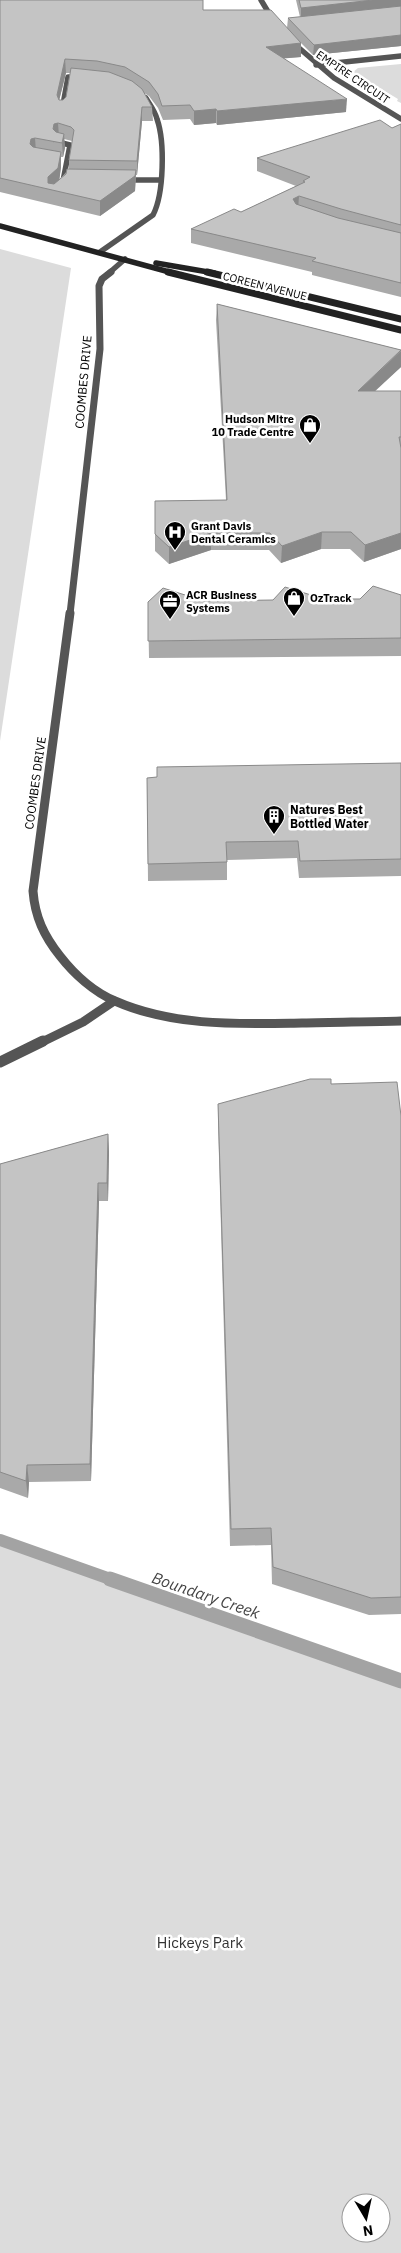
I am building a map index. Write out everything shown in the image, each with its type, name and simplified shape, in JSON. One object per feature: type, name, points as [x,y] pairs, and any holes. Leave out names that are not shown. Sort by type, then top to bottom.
[{"type":"street","points":[[261,0],[277,25]]},
{"type":"street","name":"EMPIRE CIRCUIT","points":[[285,35],[316,65],[360,95],[401,119]]},
{"type":"street","points":[[316,65],[401,56]]},
{"type":"street","points":[[62,110],[68,77],[88,77]]},
{"type":"street","points":[[100,252],[156,212],[160,180],[159,124],[156,114],[141,93]]},
{"type":"street","points":[[56,192],[63,185],[70,145],[58,142]]},
{"type":"street","points":[[59,162],[67,163]]},
{"type":"street","points":[[64,179],[74,179]]},
{"type":"street","points":[[112,180],[160,180]]},
{"type":"street","name":"COREEN AVENUE","points":[[0,226],[210,283],[401,330]]},
{"type":"street","name":"COREEN AVENUE","points":[[125,259],[195,268],[401,319]]},
{"type":"street","name":"COOMBES DRIVE","points":[[125,259],[102,279],[99,286],[99,358],[72,600],[33,891],[34,910],[40,929],[52,947],[81,977],[114,1000],[157,1014],[192,1021],[235,1024],[401,1021]]},
{"type":"street","points":[[0,1062],[83,1022],[114,1000]]},
{"type":"green space","points":[[401,64],[401,103],[397,101],[398,99],[353,72],[358,68]]},
{"type":"green space","points":[[0,249],[71,268],[0,741]]},
{"type":"green space","name":"Hickeys Park","points":[[0,1541],[401,1681],[401,2253],[0,2253]]},
{"type":"building","points":[[0,0],[203,0],[203,10],[271,10],[301,43],[266,47],[347,99],[217,111],[216,109],[194,111],[190,105],[162,106],[158,94],[149,82],[125,67],[97,61],[65,59],[57,95],[59,100],[63,100],[66,97],[71,68],[109,72],[132,81],[142,89],[152,107],[142,107],[137,161],[69,160],[74,130],[71,127],[58,123],[54,124],[53,129],[64,134],[62,143],[35,138],[31,139],[30,144],[33,147],[61,152],[58,168],[48,177],[48,183],[54,184],[66,174],[67,169],[136,170],[135,176],[100,201],[0,178]]},
{"type":"building","points":[[299,0],[373,0],[301,8]]},
{"type":"building","points":[[401,6],[401,35],[314,45],[288,18]]},
{"type":"building","points":[[380,120],[392,128],[401,124],[401,225],[299,196],[293,199],[296,204],[338,218],[401,233],[401,283],[312,261],[316,258],[191,229],[234,209],[241,212],[305,182],[303,181],[310,177],[257,158]]},
{"type":"building","points":[[217,304],[401,350],[358,391],[401,391],[401,437],[399,437],[401,448],[401,533],[365,545],[351,532],[322,532],[282,546],[270,533],[211,533],[169,547],[155,534],[155,501],[227,500]]},
{"type":"building","points":[[373,586],[401,595],[401,638],[148,641],[148,602],[163,588],[204,601],[273,600],[285,587],[324,599],[360,599]]},
{"type":"building","name":"Natures Best Bottled Water","points":[[401,763],[401,859],[300,861],[298,841],[226,842],[227,862],[148,864],[147,778],[157,777],[157,767]]},
{"type":"building","points":[[310,1079],[331,1079],[331,1084],[397,1082],[401,1116],[401,1597],[371,1598],[273,1567],[271,1528],[231,1529],[218,1104]]},
{"type":"building","points":[[108,1134],[107,1183],[98,1183],[90,1464],[27,1465],[26,1481],[0,1472],[0,1164]]},
{"type":"waterway","name":"Boundary Creek","points":[[0,1540],[113,1580]]},
{"type":"waterway","name":"Boundary Creek","points":[[110,1579],[401,1681]]},
{"type":"place","name":"Hudson Mitre 10 Trade Centre","points":[[310,444]]},
{"type":"place","name":"Grant Davis Dental Ceramics","points":[[175,551]]},
{"type":"place","name":"OzTrack","points":[[294,617]]},
{"type":"place","name":"ACR Business Systems","points":[[170,620]]},
{"type":"place","name":"Natures Best Bottled Water","points":[[274,835]]}]
